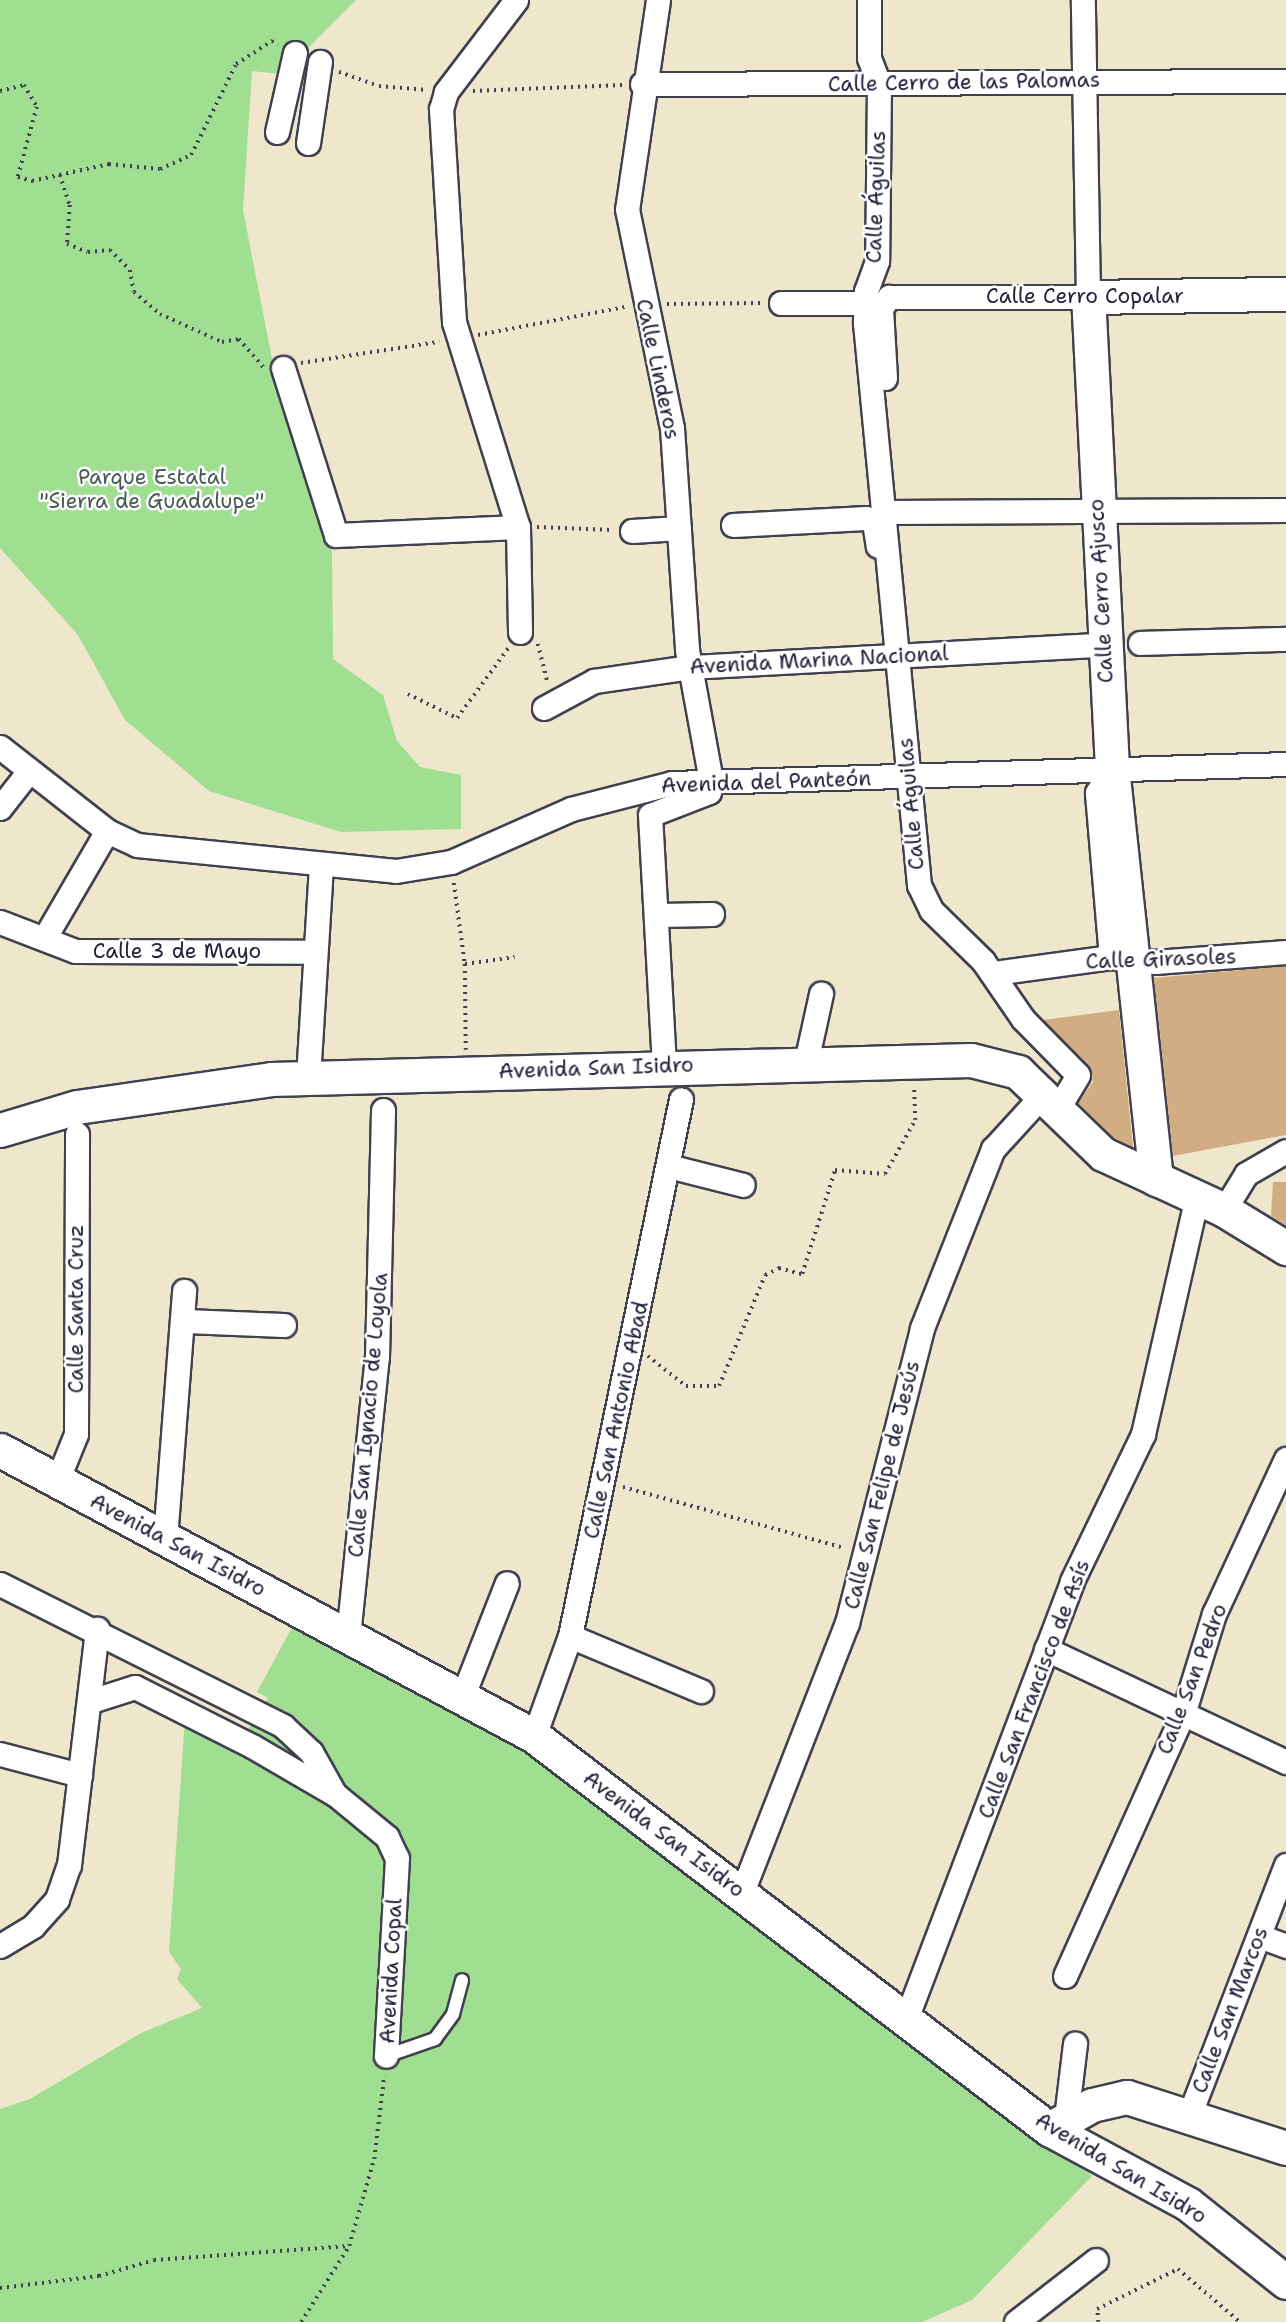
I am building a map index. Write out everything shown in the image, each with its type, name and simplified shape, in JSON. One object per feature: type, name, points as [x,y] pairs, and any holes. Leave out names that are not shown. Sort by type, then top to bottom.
[{"type":"street","points":[[516,0],[446,92],[441,109],[454,322],[518,527],[520,632]]},
{"type":"street","name":"Calle Linderos","points":[[658,0],[642,84],[627,209],[644,304],[673,428],[690,667],[711,781]]},
{"type":"street","name":"Calle Águilas","points":[[869,0],[869,58],[879,84],[874,301],[882,478],[908,777],[922,895],[994,973],[1023,1019],[1078,1075],[1052,1099]]},
{"type":"street","name":"Calle Cerro Ajusco","points":[[1083,0],[1088,297],[1102,645],[1112,768],[1122,959],[1156,1179]]},
{"type":"street","points":[[277,132],[295,53]]},
{"type":"street","points":[[307,143],[320,62]]},
{"type":"street","name":"Calle Cerro de las Palomas","points":[[642,84],[1286,80]]},
{"type":"street","name":"Calle Cerro Copalar","points":[[780,303],[1286,295]]},
{"type":"street","points":[[283,369],[336,535],[518,527]]},
{"type":"street","points":[[885,512],[1286,510]]},
{"type":"street","points":[[733,525],[869,519],[894,598]]},
{"type":"street","points":[[632,531],[679,528]]},
{"type":"street","points":[[1140,643],[1286,639]]},
{"type":"street","name":"Avenida Marina Nacional","points":[[544,708],[594,681],[690,667],[1102,645]]},
{"type":"street","name":"Avenida del Panteón","points":[[0,747],[107,831],[169,851],[396,871],[451,862],[613,795],[711,781],[1286,764]]},
{"type":"street","points":[[0,808],[29,771]]},
{"type":"street","points":[[664,1066],[658,915],[650,815],[709,792],[711,781]]},
{"type":"street","points":[[45,937],[107,831]]},
{"type":"street","points":[[308,1078],[312,952],[321,866]]},
{"type":"street","points":[[658,915],[712,914]]},
{"type":"street","name":"Calle 3 de Mayo","points":[[0,922],[45,937],[75,951],[312,952]]},
{"type":"street","name":"Calle Girasoles","points":[[994,973],[1122,959],[1286,952]]},
{"type":"street","points":[[806,1062],[821,994]]},
{"type":"street","name":"Avenida San Isidro","points":[[0,1130],[118,1099],[308,1078],[914,1058],[995,1063],[1052,1099],[1103,1154],[1210,1203],[1286,1248]]},
{"type":"street","name":"Calle San Antonio Abad","points":[[534,1736],[570,1636],[633,1343],[681,1099]]},
{"type":"street","name":"Calle San Felipe de Jesús","points":[[742,1892],[825,1689],[864,1554],[922,1328],[993,1149],[1020,1118],[1052,1099]]},
{"type":"street","name":"Calle San Ignacio de Loyola","points":[[348,1636],[377,1357],[383,1110]]},
{"type":"street","name":"Calle Santa Cruz","points":[[57,1481],[76,1434],[77,1134]]},
{"type":"street","name":"Calle San Francisco de Asís","points":[[906,2019],[1046,1649],[1143,1434],[1210,1203],[1246,1174],[1286,1151]]},
{"type":"street","points":[[668,1166],[743,1185]]},
{"type":"street","points":[[165,1539],[185,1321],[184,1291]]},
{"type":"street","points":[[185,1321],[284,1325]]},
{"type":"street","name":"Avenida San Isidro","points":[[0,1450],[463,1695],[534,1736],[906,2019],[1057,2123],[1188,2204],[1286,2282]]},
{"type":"street","name":"Calle San Pedro","points":[[1065,1976],[1183,1714],[1214,1614],[1286,1459]]},
{"type":"street","name":"Avenida Copal","points":[[0,1584],[97,1629],[283,1727],[311,1752],[335,1796]]},
{"type":"street","points":[[463,1695],[507,1584]]},
{"type":"street","points":[[0,1946],[33,1926],[57,1899],[69,1865],[91,1701],[97,1629]]},
{"type":"street","points":[[570,1636],[701,1691]]},
{"type":"street","points":[[1046,1649],[1286,1762]]},
{"type":"street","points":[[91,1701],[135,1687],[148,1656]]},
{"type":"street","name":"Avenida Copal","points":[[135,1687],[229,1735],[375,1822],[397,1858],[386,2056]]},
{"type":"street","points":[[229,1735],[243,1706]]},
{"type":"street","points":[[0,1754],[80,1775]]},
{"type":"street","name":"Calle San Marcos","points":[[1189,2116],[1285,1869]]},
{"type":"street","points":[[1259,1936],[1286,1946]]},
{"type":"street","points":[[1057,2123],[1075,2044]]},
{"type":"street","points":[[1057,2123],[1127,2097],[1286,2148]]},
{"type":"street","points":[[1016,2322],[1096,2260]]},
{"type":"lane","name":"Avenida Copal","points":[[386,2056],[435,2039],[453,2014],[462,1980]]},
{"type":"path","points":[[0,92],[23,85],[37,107],[18,177],[60,175],[109,164],[160,169],[191,155],[236,64],[272,41],[295,53]]},
{"type":"path","points":[[60,175],[70,205],[67,244],[88,253],[110,250],[130,270],[134,292],[160,314],[208,337],[239,339],[256,365],[283,369]]},
{"type":"path","points":[[644,304],[780,303]]},
{"type":"path","points":[[518,527],[632,531]]},
{"type":"path","points":[[408,694],[457,718],[488,669],[520,632]]},
{"type":"path","points":[[451,862],[465,964],[466,1073]]},
{"type":"path","points":[[465,964],[515,957]]},
{"type":"path","points":[[633,1343],[686,1386],[719,1386],[765,1275],[779,1268],[802,1274],[835,1170],[885,1174],[915,1121],[914,1058]]},
{"type":"path","points":[[604,1481],[864,1554]]},
{"type":"path","points":[[301,2322],[349,2246],[374,2159],[386,2056]]},
{"type":"path","points":[[0,2288],[99,2276],[154,2260],[349,2246]]},
{"type":"path","points":[[1098,2322],[1097,2309],[1178,2269],[1240,2322]]},
{"type":"green space","name":"Parque Estatal \"Sierra de Guadalupe\"","points":[[0,0],[356,0],[282,74],[252,71],[243,210],[274,369],[332,552],[333,659],[383,695],[397,741],[420,767],[461,775],[461,829],[341,832],[209,791],[125,720],[78,635],[0,548]]},
{"type":"green space","points":[[295,1622],[524,1742],[1092,2176],[972,2300],[922,2322],[0,2322],[0,2109],[30,2099],[141,2033],[202,2008],[177,1979],[181,1969],[169,1952],[185,1718],[245,1734],[268,1698],[257,1692]]},
{"type":"building","points":[[1286,966],[1286,1135],[1173,1156],[1154,978]]},
{"type":"building","points":[[1119,1010],[1133,1147],[1114,1138],[1078,1103],[1093,1082],[1091,1070],[1043,1020]]},
{"type":"building","points":[[1273,1182],[1286,1182],[1286,1225],[1271,1216]]}]
